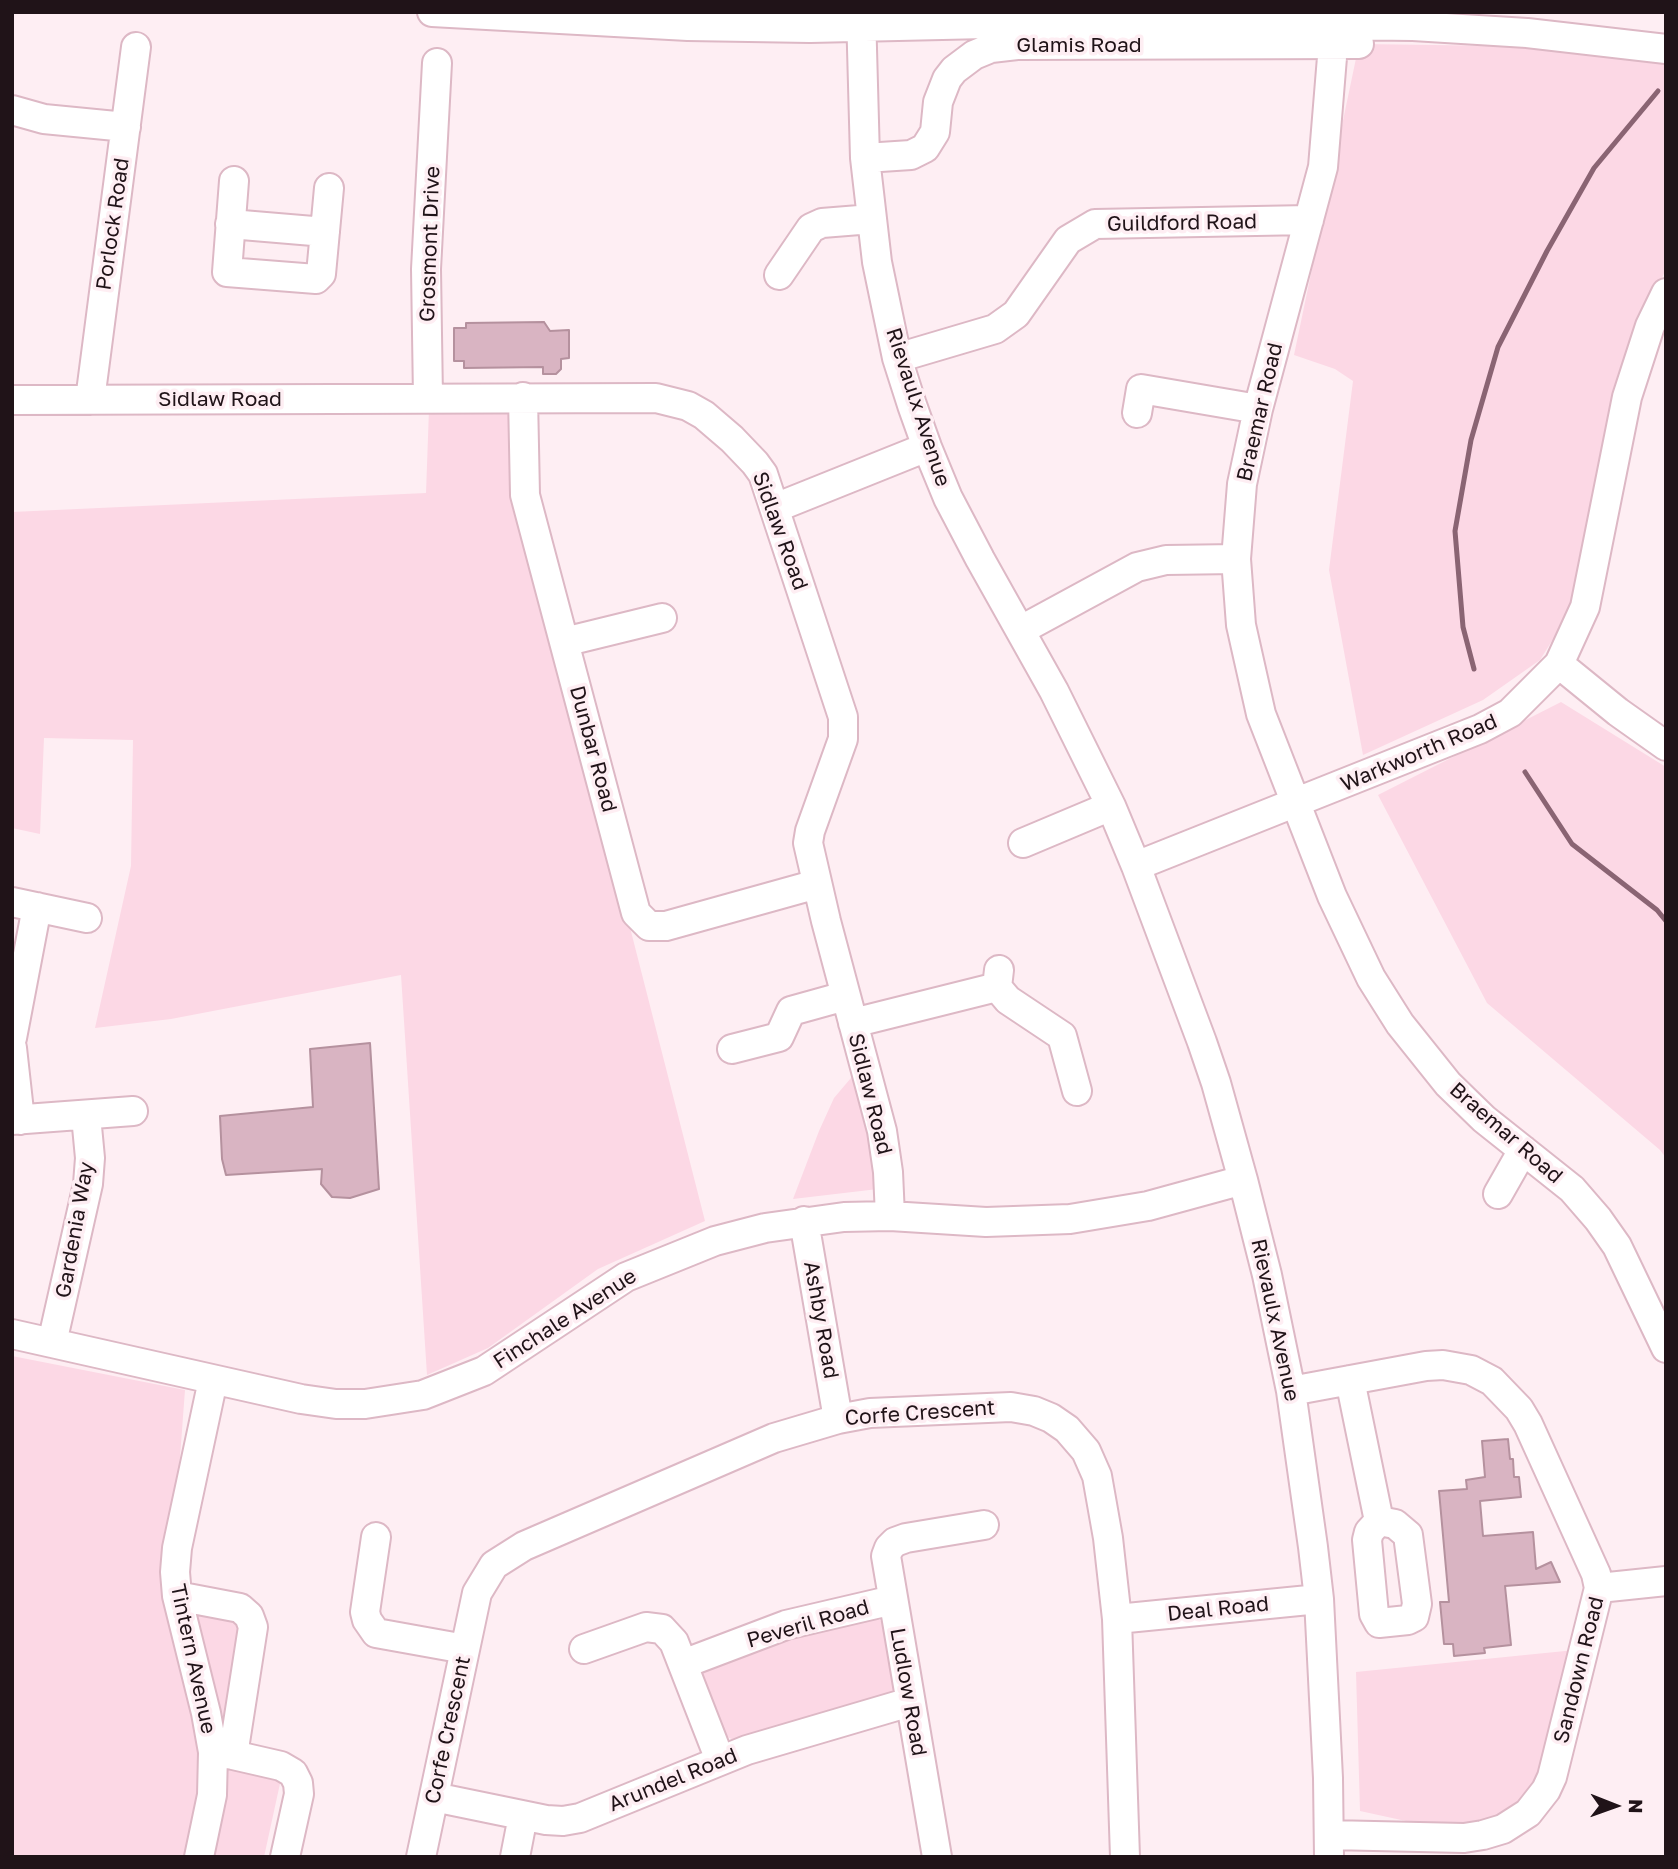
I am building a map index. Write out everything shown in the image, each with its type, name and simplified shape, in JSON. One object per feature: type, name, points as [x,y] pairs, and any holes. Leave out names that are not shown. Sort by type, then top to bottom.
[{"type":"street","points":[[432,12],[688,19],[1074,17],[1350,24],[1527,33],[1666,49]]},
{"type":"street","name":"Rievaulx Avenue","points":[[861,20],[865,158],[880,275],[897,358],[927,447],[948,498],[1054,691],[1111,806],[1213,1073],[1243,1180],[1292,1391],[1319,1599],[1329,1846]]},
{"type":"street","name":"Glamis Road","points":[[865,158],[911,155],[925,148],[935,132],[938,102],[947,79],[974,55],[991,48],[1017,45],[1346,44]]},
{"type":"street","name":"Braemar Road","points":[[1346,44],[1324,167],[1258,409],[1242,484],[1236,559],[1241,625],[1261,714],[1289,791],[1349,932],[1371,978],[1400,1024],[1448,1084],[1484,1119],[1572,1189],[1598,1219],[1617,1246],[1666,1348]]},
{"type":"street","name":"Porlock Road","points":[[90,400],[136,47]]},
{"type":"street","name":"Grosmont Drive","points":[[428,398],[426,270],[448,91],[437,63]]},
{"type":"street","points":[[12,110],[44,119],[126,127]]},
{"type":"street","points":[[234,181],[227,270],[229,273],[316,279],[321,274],[329,188]]},
{"type":"street","points":[[779,275],[811,228],[822,223],[872,219]]},
{"type":"street","name":"Guildford Road","points":[[897,358],[995,329],[1016,314],[1068,240],[1095,224],[1309,220]]},
{"type":"street","points":[[230,223],[325,232]]},
{"type":"street","name":"Warkworth Road","points":[[1136,866],[1289,791],[1423,753],[1500,718],[1510,713],[1559,664],[1585,607],[1627,397],[1650,326],[1666,293]]},
{"type":"street","points":[[1137,413],[1141,389],[1258,409]]},
{"type":"street","name":"Dunbar Road","points":[[523,397],[525,495],[636,913],[649,926],[666,926],[817,884]]},
{"type":"street","name":"Sidlaw Road","points":[[12,400],[656,398],[688,406],[704,415],[755,463],[763,474],[845,729],[808,843],[845,996],[882,1131],[888,1172],[890,1216]]},
{"type":"street","points":[[775,508],[927,447]]},
{"type":"street","points":[[1021,630],[1137,568],[1166,560],[1236,559]]},
{"type":"street","points":[[564,642],[662,618]]},
{"type":"street","points":[[1559,664],[1618,712],[1666,746]]},
{"type":"street","points":[[1023,843],[1111,806]]},
{"type":"street","points":[[12,1038],[25,905],[87,918]]},
{"type":"street","points":[[853,1023],[998,979],[1008,1000],[1062,1036],[1076,1091]]},
{"type":"street","points":[[732,1049],[779,1037],[791,1011],[845,996]]},
{"type":"street","points":[[12,1048],[16,1120],[134,1111]]},
{"type":"street","name":"Gardenia Way","points":[[52,1343],[88,1184],[90,1158],[86,1116]]},
{"type":"street","points":[[1496,1197],[1523,1150]]},
{"type":"street","name":"Finchale Avenue","points":[[12,1334],[213,1380],[336,1404],[365,1404],[423,1395],[484,1371],[626,1276],[715,1241],[765,1227],[804,1221],[890,1216],[986,1222],[1070,1219],[1148,1206],[1243,1180]]},
{"type":"street","name":"Ashby Road","points":[[804,1221],[838,1419]]},
{"type":"street","name":"Sandown Road","points":[[1292,1391],[1443,1365],[1471,1370],[1492,1381],[1519,1409],[1528,1424],[1596,1574],[1599,1588],[1552,1777],[1546,1790],[1528,1813],[1503,1829],[1483,1835],[1329,1846]]},
{"type":"street","name":"Tintern Avenue","points":[[199,1857],[223,1754],[206,1713],[177,1596],[175,1572],[177,1548],[213,1380]]},
{"type":"street","points":[[1350,1380],[1379,1521]]},
{"type":"street","name":"Corfe Crescent","points":[[421,1857],[477,1593],[494,1565],[524,1546],[774,1438],[838,1419],[907,1410],[1011,1407],[1034,1411],[1068,1429],[1086,1451],[1097,1476],[1108,1538],[1117,1619],[1125,1857]]},
{"type":"street","name":"Ludlow Road","points":[[937,1857],[886,1556],[895,1542],[906,1538],[984,1525]]},
{"type":"street","points":[[376,1537],[365,1612],[376,1633],[466,1649]]},
{"type":"street","points":[[1599,1588],[1666,1581]]},
{"type":"street","points":[[177,1596],[240,1608],[249,1616],[253,1627],[223,1754]]},
{"type":"street","name":"Deal Road","points":[[1117,1619],[1319,1599]]},
{"type":"street","name":"Peveril Road","points":[[679,1653],[893,1600]]},
{"type":"street","points":[[584,1649],[646,1627],[662,1629],[679,1653],[720,1759]]},
{"type":"street","name":"Arundel Road","points":[[434,1797],[563,1821],[580,1818],[720,1759],[909,1702]]},
{"type":"street","name":"Tintern Avenue","points":[[223,1754],[281,1766],[293,1773],[299,1794],[285,1857]]},
{"type":"street","points":[[515,1857],[523,1815]]},
{"type":"shaded area","points":[[1359,44],[1583,47],[1666,57],[1666,269],[1644,318],[1575,591],[1560,628],[1540,660],[1483,700],[1363,755],[1329,570],[1353,381],[1335,369],[1294,355]]},
{"type":"shaded area","points":[[429,409],[513,412],[520,497],[705,1221],[598,1269],[488,1348],[427,1375],[401,975],[171,1019],[95,1028],[131,866],[133,740],[44,738],[40,834],[12,828],[12,512],[426,493]]},
{"type":"shaded area","points":[[1561,702],[1666,767],[1666,1158],[1660,1150],[1487,1003],[1378,795]]},
{"type":"shaded area","points":[[856,1072],[878,1189],[793,1199],[834,1098]]},
{"type":"shaded area","points":[[12,1356],[185,1390],[170,1591],[260,1609],[240,1744],[286,1756],[264,1857],[12,1857]]},
{"type":"shaded area","points":[[867,1613],[887,1624],[899,1684],[891,1698],[741,1744],[716,1731],[696,1680],[704,1663]]},
{"type":"shaded area","points":[[1575,1650],[1540,1780],[1506,1819],[1438,1828],[1360,1811],[1356,1672]]},
{"type":"building","points":[[544,322],[550,331],[569,330],[569,358],[561,359],[561,369],[556,374],[543,374],[543,367],[464,368],[464,361],[454,361],[454,328],[466,328],[466,323]]},
{"type":"building","points":[[370,1043],[379,1189],[350,1198],[332,1197],[321,1184],[322,1169],[226,1175],[222,1159],[220,1116],[313,1107],[310,1049]]},
{"type":"building","points":[[1508,1439],[1514,1477],[1519,1477],[1521,1497],[1480,1501],[1483,1536],[1533,1532],[1536,1569],[1551,1562],[1560,1582],[1505,1586],[1511,1645],[1484,1648],[1485,1653],[1454,1656],[1453,1644],[1444,1644],[1440,1602],[1449,1602],[1439,1491],[1467,1489],[1466,1480],[1485,1477],[1482,1441]]},
{"type":"waterway","points":[[1474,669],[1463,627],[1455,531],[1471,440],[1498,347],[1547,251],[1594,168],[1658,91]]},
{"type":"waterway","points":[[1525,772],[1572,844],[1657,910],[1666,921]]}]
